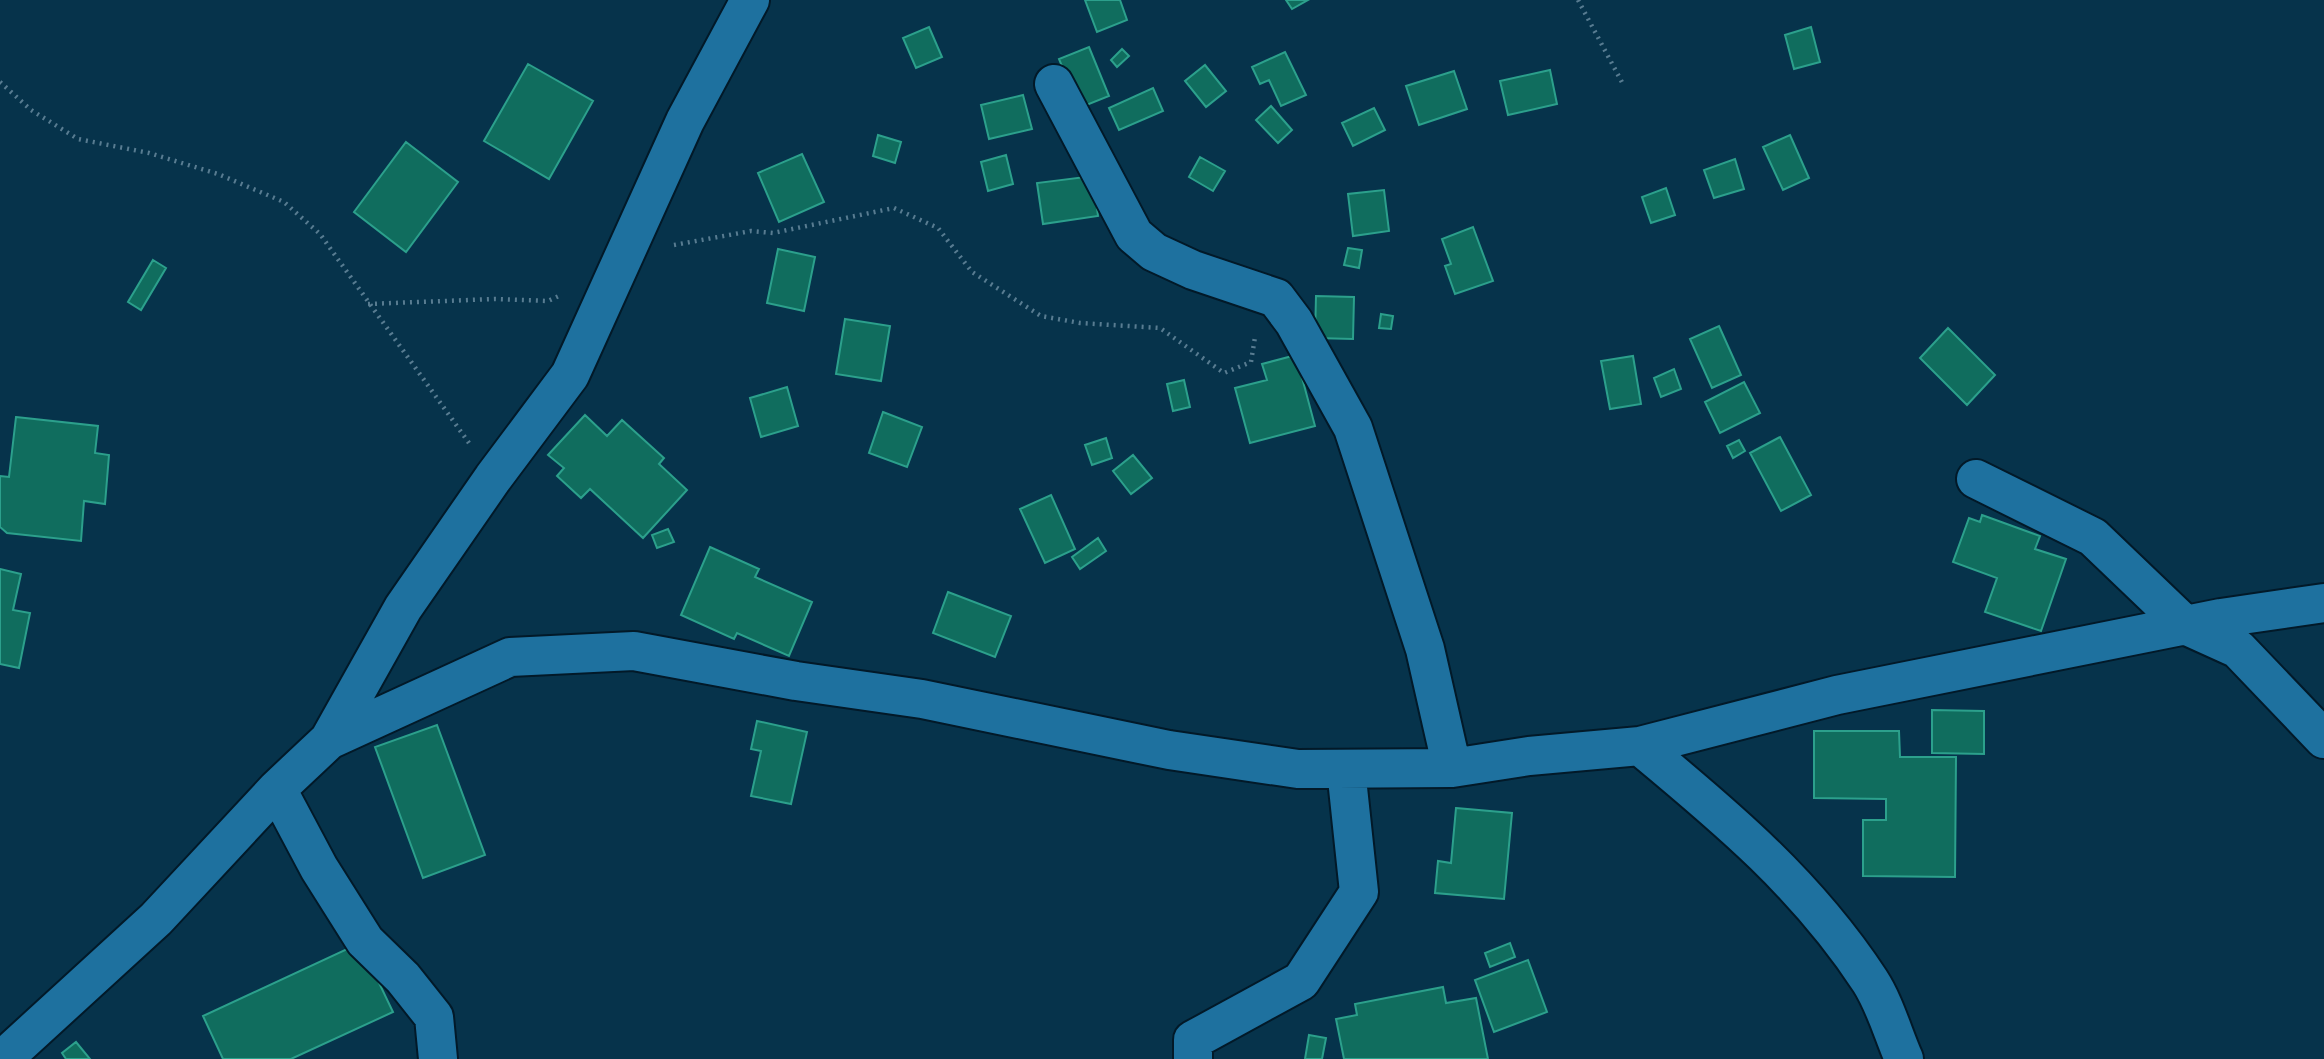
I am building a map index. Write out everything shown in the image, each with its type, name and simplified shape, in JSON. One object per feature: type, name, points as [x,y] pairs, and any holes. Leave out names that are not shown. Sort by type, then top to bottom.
[{"type":"street","points":[[3,1059],[156,919],[276,789],[329,740],[403,608],[493,478],[570,376],[685,121],[750,0]]},
{"type":"street","points":[[1054,84],[1134,235],[1154,252],[1194,270],[1276,298],[1294,322],[1353,428],[1425,649],[1452,768]]},
{"type":"street","points":[[1976,479],[2093,537],[2185,625],[2238,649],[2324,739]]},
{"type":"street","points":[[329,740],[510,657],[634,651],[796,681],[922,699],[1169,750],[1298,769],[1452,768],[1529,756],[1640,746],[1837,695],[2185,625],[2324,603]]},
{"type":"street","points":[[1640,746],[1728,819],[1807,896],[1871,983],[1905,1059]]},
{"type":"street","points":[[1193,1059],[1193,1040],[1301,981],[1359,892],[1346,769]]},
{"type":"street","points":[[276,789],[319,868],[365,941],[403,978],[435,1017],[438,1059]]},
{"type":"path","points":[[1578,0],[1624,86]]},
{"type":"path","points":[[0,82],[32,110],[78,139],[172,160],[218,174],[284,202],[320,234],[493,478]]},
{"type":"path","points":[[623,261],[690,240],[751,231],[773,233],[894,208],[939,228],[972,272],[1041,316],[1080,323],[1160,328],[1224,373],[1251,362],[1261,291]]},
{"type":"path","points":[[368,304],[495,299],[548,301],[569,291]]},
{"type":"building","points":[[1085,0],[1120,0],[1127,20],[1097,32]]},
{"type":"building","points":[[1286,0],[1308,0],[1292,9]]},
{"type":"building","points":[[929,27],[942,57],[916,68],[903,38]]},
{"type":"building","points":[[1811,27],[1820,62],[1794,69],[1785,35]]},
{"type":"building","points":[[1089,47],[1109,96],[1079,108],[1059,59]]},
{"type":"building","points":[[1122,49],[1129,56],[1117,67],[1111,60]]},
{"type":"building","points":[[1285,52],[1306,95],[1281,106],[1269,80],[1260,84],[1252,67]]},
{"type":"building","points":[[528,64],[593,101],[549,179],[484,141]]},
{"type":"building","points":[[1205,65],[1226,91],[1206,107],[1185,81]]},
{"type":"building","points":[[1550,70],[1557,104],[1508,115],[1500,81]]},
{"type":"building","points":[[1454,71],[1467,109],[1419,125],[1406,86]]},
{"type":"building","points":[[1153,88],[1163,111],[1119,130],[1109,108]]},
{"type":"building","points":[[1023,95],[1032,129],[989,139],[981,105]]},
{"type":"building","points":[[1271,106],[1292,130],[1278,143],[1256,120]]},
{"type":"building","points":[[1374,108],[1385,130],[1353,146],[1342,123]]},
{"type":"building","points":[[878,135],[901,142],[895,163],[873,156]]},
{"type":"building","points":[[1790,135],[1809,178],[1783,190],[1763,147]]},
{"type":"building","points":[[406,142],[458,182],[406,252],[354,212]]},
{"type":"building","points":[[802,154],[824,202],[779,222],[758,173]]},
{"type":"building","points":[[1006,155],[1013,184],[988,191],[981,162]]},
{"type":"building","points":[[1200,157],[1225,171],[1213,191],[1189,177]]},
{"type":"building","points":[[1735,159],[1744,189],[1714,198],[1704,170]]},
{"type":"building","points":[[1093,176],[1098,216],[1043,224],[1037,183]]},
{"type":"building","points":[[1666,188],[1675,215],[1651,223],[1642,197]]},
{"type":"building","points":[[1384,190],[1389,231],[1353,236],[1348,194]]},
{"type":"building","points":[[1473,227],[1493,281],[1455,294],[1445,266],[1451,264],[1442,239]]},
{"type":"building","points":[[1348,248],[1362,250],[1359,268],[1344,265]]},
{"type":"building","points":[[778,249],[815,257],[804,311],[767,303]]},
{"type":"building","points":[[153,260],[166,268],[141,310],[128,302]]},
{"type":"building","points":[[1316,296],[1354,297],[1353,339],[1315,338]]},
{"type":"building","points":[[1381,314],[1393,316],[1391,329],[1379,328]]},
{"type":"building","points":[[845,319],[890,326],[881,381],[836,374]]},
{"type":"building","points":[[1719,326],[1741,375],[1712,388],[1690,339]]},
{"type":"building","points":[[1948,328],[1995,375],[1967,405],[1920,358]]},
{"type":"building","points":[[1296,355],[1315,426],[1250,443],[1235,388],[1267,380],[1262,364]]},
{"type":"building","points":[[1633,356],[1641,404],[1610,409],[1601,361]]},
{"type":"building","points":[[1674,369],[1681,389],[1661,397],[1654,378]]},
{"type":"building","points":[[1184,380],[1190,407],[1173,411],[1167,384]]},
{"type":"building","points":[[1744,382],[1760,413],[1720,433],[1705,402]]},
{"type":"building","points":[[787,387],[798,426],[761,437],[750,398]]},
{"type":"building","points":[[883,412],[922,427],[907,467],[869,453]]},
{"type":"building","points":[[585,415],[607,436],[622,420],[664,458],[659,464],[687,490],[643,538],[590,489],[581,498],[557,476],[564,468],[548,455]]},
{"type":"building","points":[[16,417],[98,426],[95,453],[109,455],[105,504],[84,501],[81,541],[7,533],[0,527],[0,476],[9,477]]},
{"type":"building","points":[[1780,437],[1811,495],[1781,511],[1750,453]]},
{"type":"building","points":[[1106,438],[1112,458],[1092,465],[1085,445]]},
{"type":"building","points":[[1739,440],[1745,451],[1733,458],[1727,446]]},
{"type":"building","points":[[1133,455],[1152,478],[1131,494],[1113,471]]},
{"type":"building","points":[[1051,495],[1075,549],[1045,563],[1020,509]]},
{"type":"building","points":[[1982,515],[2040,536],[2035,549],[2066,559],[2041,631],[1985,612],[1997,578],[1953,562],[1969,518],[1980,522]]},
{"type":"building","points":[[668,529],[674,542],[657,548],[652,535]]},
{"type":"building","points":[[1098,538],[1106,551],[1080,569],[1072,557]]},
{"type":"building","points":[[710,547],[759,569],[755,577],[812,602],[789,656],[737,633],[734,639],[681,615]]},
{"type":"building","points":[[0,569],[21,574],[13,610],[30,613],[19,668],[0,664]]},
{"type":"building","points":[[948,592],[1011,616],[995,657],[933,633]]},
{"type":"building","points":[[1932,710],[1984,711],[1984,754],[1932,753]]},
{"type":"building","points":[[757,721],[807,732],[791,804],[751,796],[761,751],[751,749]]},
{"type":"building","points":[[437,725],[485,855],[423,878],[375,747]]},
{"type":"building","points":[[1814,731],[1899,731],[1900,757],[1956,757],[1955,877],[1863,876],[1863,820],[1886,820],[1886,799],[1814,798]]},
{"type":"building","points":[[1456,808],[1512,813],[1504,899],[1435,893],[1438,861],[1451,863]]},
{"type":"building","points":[[360,943],[393,1012],[291,1059],[223,1059],[203,1016]]},
{"type":"building","points":[[1510,943],[1515,957],[1490,967],[1485,953]]},
{"type":"building","points":[[1528,960],[1547,1012],[1494,1032],[1475,980]]},
{"type":"building","points":[[1443,987],[1446,1003],[1476,998],[1488,1059],[1344,1059],[1336,1019],[1357,1015],[1355,1004]]},
{"type":"building","points":[[1309,1035],[1326,1038],[1322,1059],[1305,1059]]},
{"type":"building","points":[[76,1042],[90,1059],[66,1059],[62,1053]]}]
